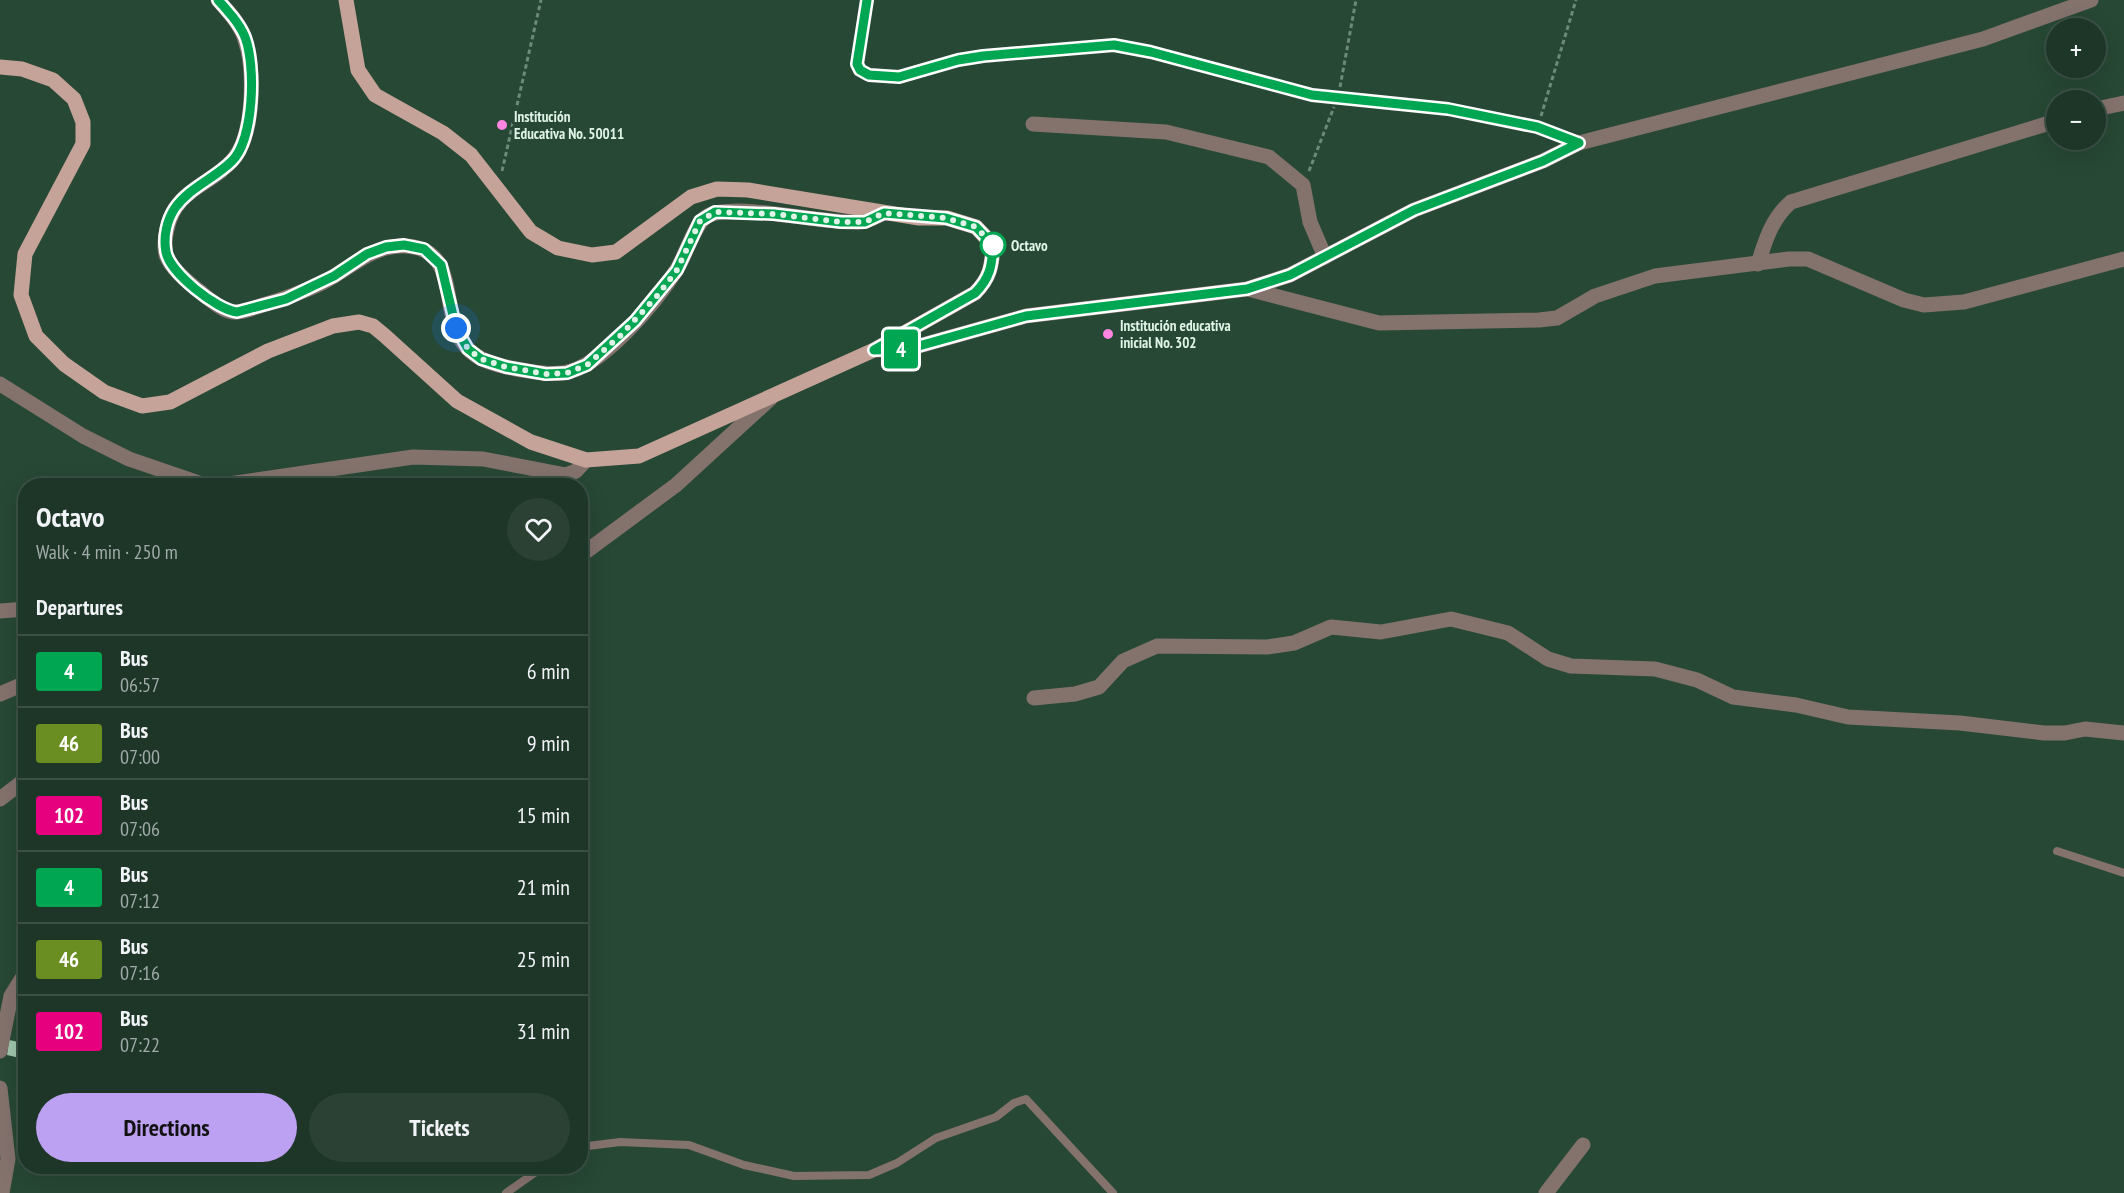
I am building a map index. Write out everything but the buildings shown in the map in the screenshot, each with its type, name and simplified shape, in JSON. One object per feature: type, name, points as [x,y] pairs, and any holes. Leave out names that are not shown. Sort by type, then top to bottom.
[{"type":"main road","points":[[0,67],[22,69],[53,80],[74,99],[83,122],[83,144],[25,254],[21,295],[36,336],[64,364],[104,392],[142,406],[170,402],[268,351],[333,326],[359,322],[373,326],[457,401],[531,442],[586,460],[639,456],[874,350],[975,293],[987,281],[992,266],[993,245],[976,227],[946,218],[884,213],[748,190],[717,189],[691,197],[616,252],[592,255],[558,248],[531,231],[471,154],[442,134],[375,95],[358,70],[346,0]]},
{"type":"street","points":[[218,0],[245,38],[252,93],[246,134],[238,153],[231,162],[198,185],[176,207],[168,221],[165,238],[166,254],[175,269],[189,283],[229,311],[245,311],[286,299],[321,284],[367,254],[386,247],[404,245],[424,249],[441,265],[456,328],[468,349],[481,359],[506,367],[546,374],[567,373],[587,365],[635,321],[677,270],[700,221],[715,212],[774,214],[841,222],[865,222],[884,213]]},
{"type":"street","points":[[874,350],[908,349],[1026,316],[1247,289],[1290,275],[1414,210],[1543,161],[1579,143],[1983,39],[2091,0]]},
{"type":"street","points":[[2106,107],[2124,103]]},
{"type":"street","points":[[1033,123],[1166,132],[1269,157],[1304,185],[1310,222],[1325,256]]},
{"type":"street","points":[[1758,264],[1774,221],[1780,211],[1791,202],[2046,124]]},
{"type":"street","points":[[1247,289],[1379,323],[1539,320],[1557,318],[1595,296],[1655,276],[1758,264],[1808,259],[1904,300],[1924,305],[1964,302],[2124,259]]},
{"type":"street","points":[[0,384],[83,436],[129,459],[185,478]]},
{"type":"street","points":[[588,550],[676,485],[777,392]]},
{"type":"street","points":[[272,478],[413,458],[483,459],[566,475],[576,471],[586,460]]},
{"type":"street","points":[[0,611],[18,610]]},
{"type":"street","points":[[1034,698],[1075,694],[1099,687],[1123,661],[1157,646],[1267,647],[1294,643],[1331,627],[1381,632],[1451,619],[1508,633],[1548,659],[1571,666],[1655,669],[1697,680],[1733,697],[1796,705],[1848,717],[1960,723],[2044,733],[2065,733],[2085,729],[2124,733]]},
{"type":"street","points":[[0,694],[18,686]]},
{"type":"street","points":[[0,799],[18,785]]},
{"type":"street","points":[[0,1051],[11,996],[18,985]]},
{"type":"street","points":[[0,1088],[8,1159],[2,1193]]},
{"type":"street","points":[[1546,1193],[1583,1145]]},
{"type":"lane","points":[[867,0],[857,64],[860,70],[869,75],[899,77],[958,60],[983,56],[1114,45],[1159,54],[1312,95],[1448,109],[1537,127],[1579,143]]},
{"type":"lane","points":[[2057,851],[2124,873]]},
{"type":"lane","points":[[588,1146],[620,1142],[689,1144],[744,1165],[794,1176],[869,1175],[897,1163],[936,1138],[996,1117],[1014,1103],[1026,1099],[1113,1193]]},
{"type":"lane","points":[[506,1193],[533,1174]]},
{"type":"path","points":[[498,187],[540,0]]},
{"type":"path","points":[[1537,127],[1576,0]]},
{"type":"bus line","name":"4","points":[[218,0],[239,27],[248,50],[252,93],[246,134],[238,153],[231,162],[188,194],[176,207],[168,221],[165,238],[166,254],[175,269],[211,300],[229,311],[237,312],[286,299],[321,284],[367,254],[386,247],[404,245],[424,249],[441,265],[456,328],[468,349],[490,363],[546,374],[567,373],[587,365],[605,351],[657,296],[677,270],[692,243],[700,221],[715,212],[774,214],[841,222],[865,222],[884,213],[920,218],[946,218],[976,227],[993,245],[992,266],[987,281],[975,293],[874,350],[908,349],[1026,316],[1247,289],[1290,275],[1414,210],[1543,161],[1579,143],[1526,124],[1448,109],[1312,95],[1151,52],[1114,45],[983,56],[958,60],[899,77],[869,75],[860,70],[857,64],[867,0]]},
{"type":"place","name":"Institución Educativa No. 50011","points":[[502,125]]},
{"type":"place","name":"Octavo","points":[[993,245]]},
{"type":"place","name":"Institución educativa inicial No. 302","points":[[1108,334]]},
{"type":"route","points":[[456,328],[468,349],[490,363],[546,374],[567,373],[587,365],[605,351],[657,296],[677,270],[692,243],[700,221],[715,212],[774,214],[841,222],[865,222],[884,213],[920,218],[946,218],[976,227],[993,245]]}]
